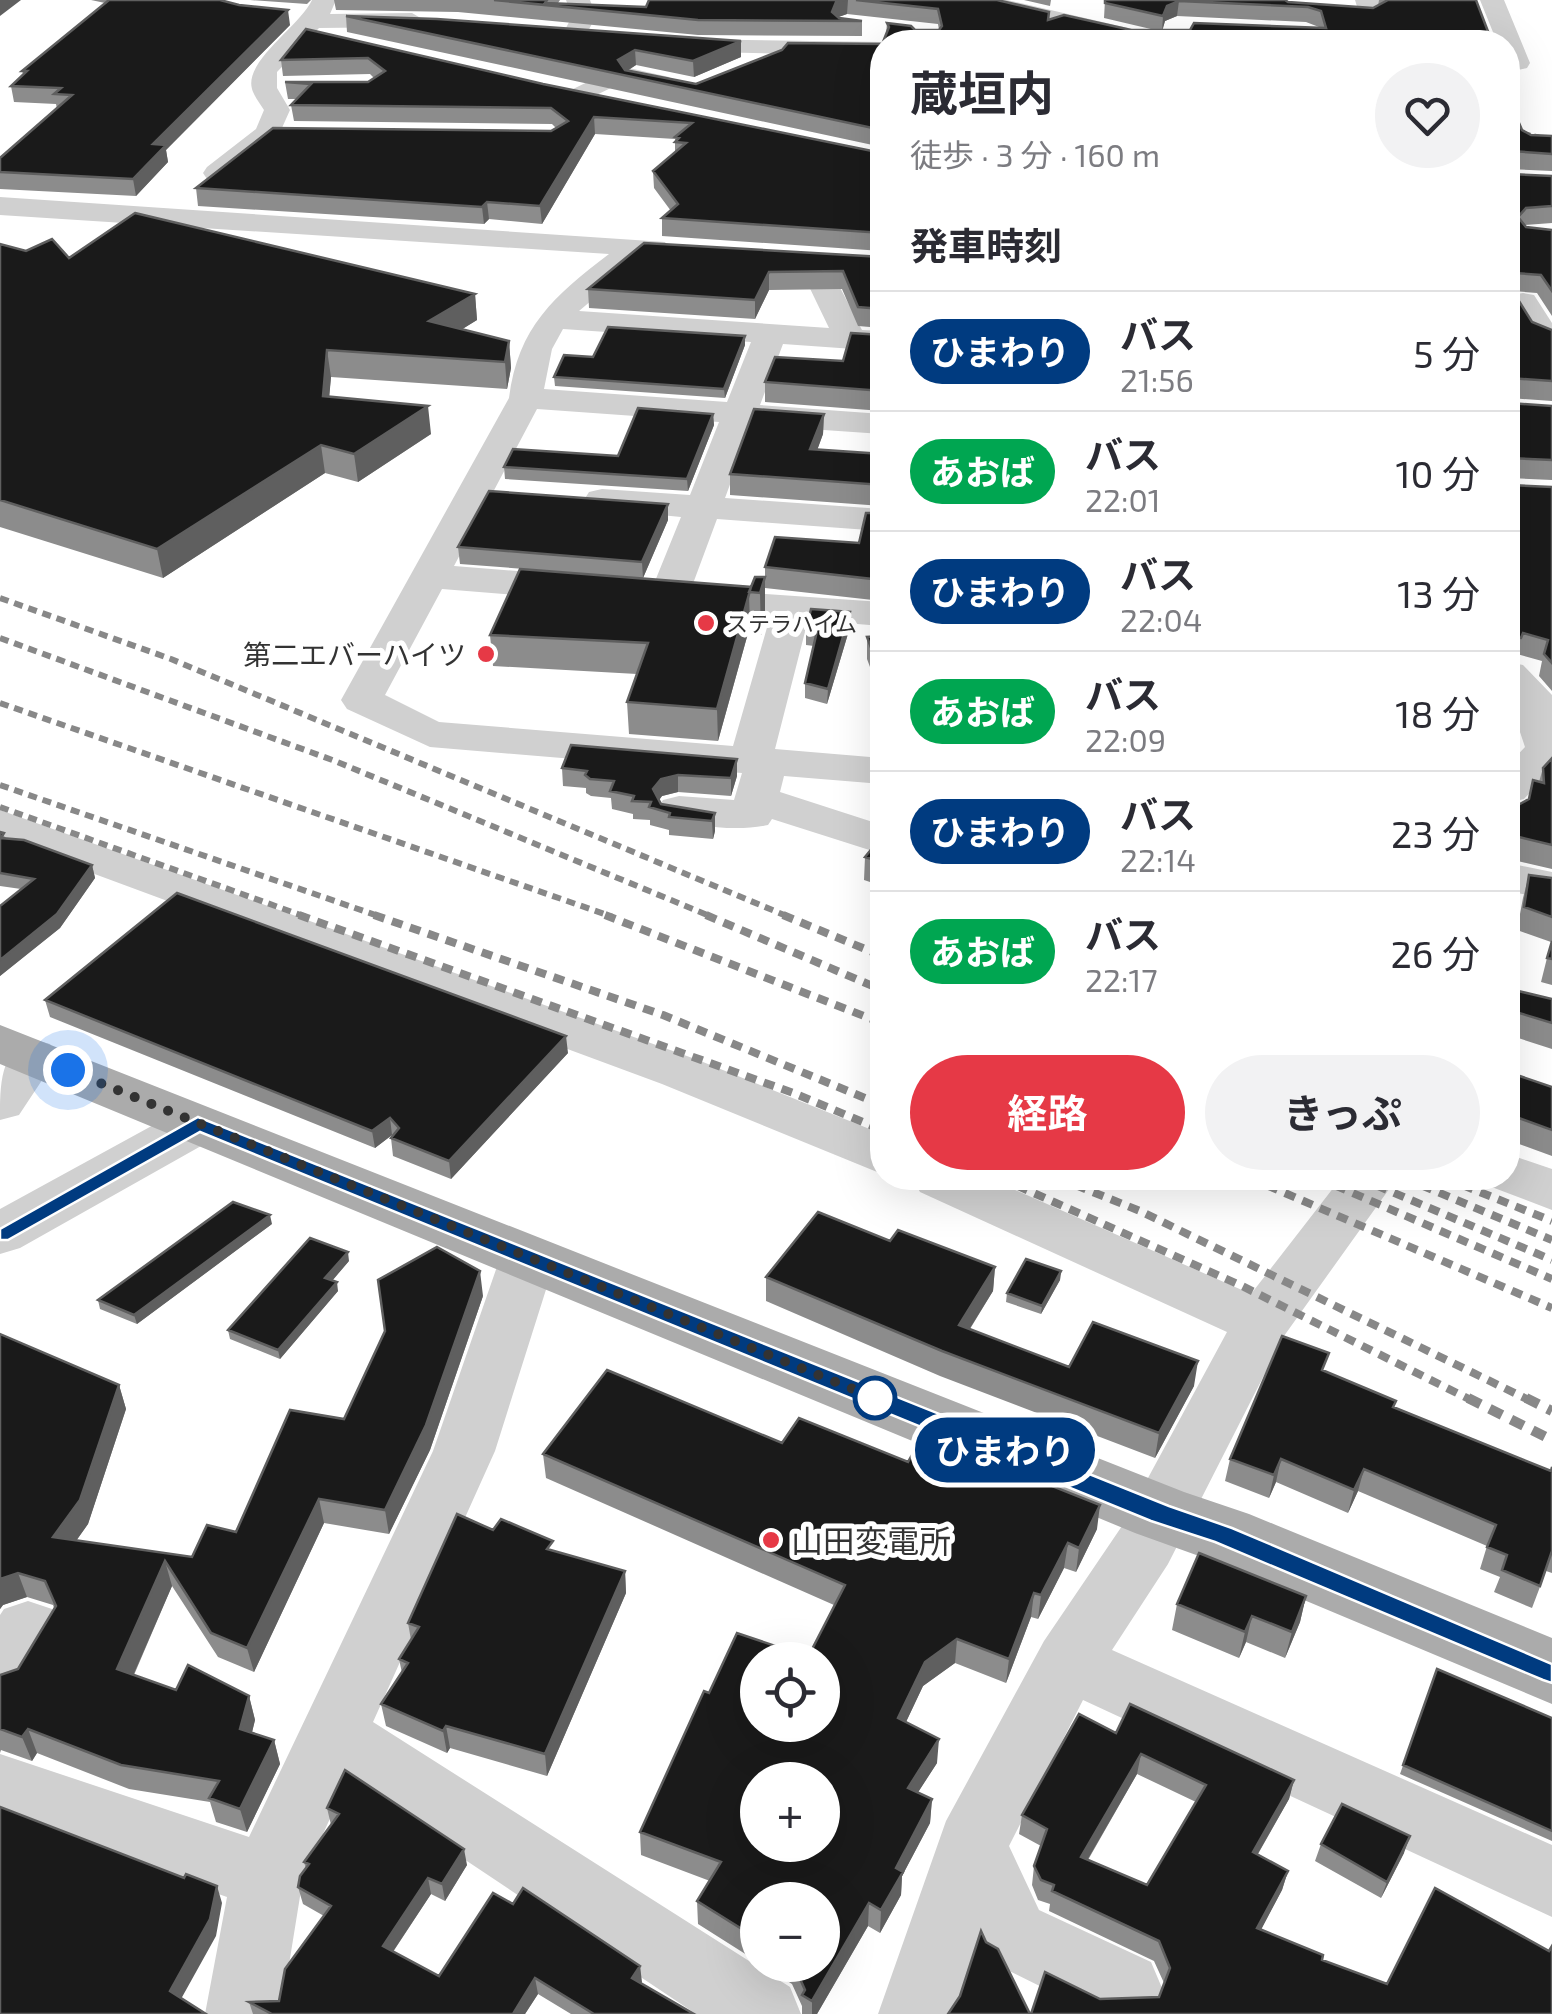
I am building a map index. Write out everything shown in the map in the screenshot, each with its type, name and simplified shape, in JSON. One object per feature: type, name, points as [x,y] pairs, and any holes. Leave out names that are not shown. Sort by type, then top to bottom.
[{"type":"main road","points":[[16,1050],[1160,1514],[1224,1535],[1552,1672]]},
{"type":"street","points":[[575,32],[584,16],[578,0]]},
{"type":"street","points":[[976,0],[1134,30]]},
{"type":"street","points":[[1492,0],[1505,30]]},
{"type":"street","points":[[1337,10],[1369,6],[1376,30]]},
{"type":"street","points":[[280,13],[446,22]]},
{"type":"street","points":[[314,17],[358,45]]},
{"type":"street","points":[[162,216],[268,132],[277,110],[264,88],[265,70],[314,17]]},
{"type":"street","points":[[806,23],[870,35]]},
{"type":"street","points":[[651,41],[705,46],[842,48],[870,43]]},
{"type":"street","points":[[643,79],[700,54],[705,46]]},
{"type":"street","points":[[742,70],[772,56],[777,47]]},
{"type":"street","points":[[811,74],[828,66],[842,48]]},
{"type":"street","points":[[578,96],[620,74],[679,86]]},
{"type":"street","points":[[264,88],[300,87]]},
{"type":"street","points":[[546,90],[614,104]]},
{"type":"street","points":[[268,132],[302,134]]},
{"type":"street","points":[[0,206],[674,250]]},
{"type":"street","points":[[637,247],[550,319],[527,373],[526,398],[494,492],[428,576],[362,700],[430,734],[758,773],[870,771]]},
{"type":"street","points":[[785,257],[856,261]]},
{"type":"street","points":[[822,259],[818,274],[833,304],[867,340]]},
{"type":"street","points":[[1528,302],[1542,332],[1552,340]]},
{"type":"street","points":[[833,304],[866,306]]},
{"type":"street","points":[[550,319],[867,340]]},
{"type":"street","points":[[638,594],[704,507],[771,332]]},
{"type":"street","points":[[526,398],[870,423]]},
{"type":"street","points":[[570,503],[704,507],[870,519]]},
{"type":"street","points":[[428,576],[870,613]]},
{"type":"street","points":[[679,808],[752,815],[792,607]]},
{"type":"street","points":[[1520,656],[1552,658]]},
{"type":"street","points":[[1520,685],[1531,695],[1549,749],[1520,778]]},
{"type":"street","points":[[758,773],[870,834]]},
{"type":"street","points":[[0,824],[680,1072],[870,1150]]},
{"type":"street","points":[[1520,879],[1552,886]]},
{"type":"street","points":[[0,1102],[16,1050]]},
{"type":"street","points":[[0,1234],[198,1124]]},
{"type":"street","points":[[1520,1178],[1552,1191]]},
{"type":"street","points":[[965,1190],[1261,1324]]},
{"type":"street","points":[[916,2014],[972,1845],[1068,1662],[1146,1546],[1261,1324],[1361,1190]]},
{"type":"street","points":[[243,2014],[266,1877],[464,1450],[528,1258]]},
{"type":"street","points":[[1068,1662],[1434,1824],[1552,1882]]},
{"type":"street","points":[[335,1735],[763,2014]]},
{"type":"street","points":[[0,1786],[266,1877]]},
{"type":"street","points":[[972,1845],[1013,1935],[1124,1988]]},
{"type":"building","points":[[109,0],[220,0],[288,10],[153,144],[166,145],[133,179],[0,172],[0,158],[72,95],[54,94],[61,88],[11,86],[27,71],[22,71]]},
{"type":"building","points":[[494,0],[646,7],[649,0],[845,0],[836,2],[832,12],[839,18],[862,21],[698,20]]},
{"type":"building","points":[[856,0],[997,0],[1049,12],[1048,20],[1064,15],[1131,30],[939,30],[942,26],[938,9]]},
{"type":"building","points":[[1105,0],[1285,0],[1373,8],[1388,0],[1476,0],[1487,30],[1190,30],[1194,23],[1326,28],[1321,11],[1308,7],[1179,1],[1167,6],[1163,16],[1105,3]]},
{"type":"building","points":[[346,16],[741,41],[693,61],[635,50],[618,60],[625,70],[696,84],[782,50],[788,43],[870,44],[870,127]]},
{"type":"building","points":[[887,23],[915,30],[888,30]]},
{"type":"building","points":[[306,29],[543,84],[870,151],[870,232],[662,218],[678,204],[653,171],[686,143],[675,142],[679,138],[675,137],[692,123],[594,117],[540,206],[487,202],[482,207],[196,188],[273,128],[551,131],[568,121],[551,108],[291,105],[311,84],[285,82],[368,82],[385,71],[368,58],[281,60]]},
{"type":"building","points":[[1520,125],[1531,135],[1552,136],[1552,154],[1520,152]]},
{"type":"building","points":[[1520,174],[1552,176],[1552,206],[1526,208],[1520,215]]},
{"type":"building","points":[[135,213],[475,294],[429,321],[509,341],[505,362],[327,350],[323,396],[428,406],[354,454],[321,445],[157,549],[0,500],[0,244],[26,251],[52,239],[69,258]]},
{"type":"building","points":[[1520,220],[1526,227],[1552,230],[1552,291],[1541,275],[1520,273]]},
{"type":"building","points":[[644,243],[870,256],[870,308],[858,307],[843,271],[769,272],[755,300],[588,289]]},
{"type":"building","points":[[1520,303],[1532,322],[1552,330],[1552,381],[1520,379]]},
{"type":"building","points":[[608,327],[745,336],[724,389],[554,377],[564,355],[593,357]]},
{"type":"building","points":[[851,333],[870,334],[870,390],[765,382],[775,357],[843,361]]},
{"type":"building","points":[[1520,404],[1552,406],[1552,460],[1520,458]]},
{"type":"building","points":[[638,408],[713,414],[687,479],[504,467],[513,449],[618,456]]},
{"type":"building","points":[[754,409],[824,414],[810,449],[870,453],[870,484],[730,474]]},
{"type":"building","points":[[1520,485],[1552,487],[1552,663],[1544,654],[1548,640],[1523,633],[1521,638]]},
{"type":"building","points":[[489,491],[668,504],[642,562],[458,547]]},
{"type":"building","points":[[866,513],[870,513],[870,579],[765,567],[775,537],[859,543]]},
{"type":"building","points":[[520,569],[751,587],[717,709],[627,702],[648,643],[490,635]]},
{"type":"building","points":[[755,577],[765,577],[760,593],[749,592]]},
{"type":"building","points":[[811,609],[850,612],[828,689],[805,683],[817,631],[806,630]]},
{"type":"building","points":[[571,745],[737,759],[731,778],[678,775],[661,779],[653,789],[661,804],[715,813],[712,821],[669,817],[670,813],[649,807],[651,802],[632,801],[634,796],[610,791],[614,781],[590,779],[585,775],[587,771],[562,768]]},
{"type":"building","points":[[1552,758],[1552,845],[1520,837],[1520,804],[1529,799],[1533,780],[1544,783],[1543,768]]},
{"type":"building","points":[[0,832],[4,833],[1,838],[24,840],[92,865],[57,914],[0,960],[0,906],[34,879],[0,873]]},
{"type":"building","points":[[1529,875],[1552,878],[1552,917],[1524,907]]},
{"type":"building","points":[[177,893],[566,1036],[449,1161],[391,1138],[399,1128],[390,1118],[372,1131],[45,1000]]},
{"type":"building","points":[[1520,991],[1552,999],[1552,1023],[1520,1013]]},
{"type":"building","points":[[1520,1076],[1552,1087],[1552,1130],[1520,1118]]},
{"type":"building","points":[[233,1202],[270,1215],[134,1315],[98,1300]]},
{"type":"building","points":[[818,1212],[890,1241],[898,1230],[995,1267],[959,1325],[1069,1367],[1093,1322],[1198,1361],[1159,1433],[942,1351],[766,1277]]},
{"type":"building","points":[[310,1238],[348,1252],[325,1278],[337,1282],[278,1350],[228,1330]]},
{"type":"building","points":[[437,1247],[480,1271],[426,1425],[385,1510],[319,1499],[247,1648],[211,1633],[165,1561],[117,1669],[176,1690],[188,1665],[249,1696],[240,1729],[274,1740],[240,1809],[209,1798],[219,1781],[121,1765],[28,1729],[22,1737],[0,1729],[0,1675],[18,1669],[56,1606],[45,1581],[18,1573],[0,1579],[0,1334],[119,1385],[80,1500],[53,1537],[192,1557],[207,1525],[236,1532],[290,1410],[344,1419],[385,1331],[378,1280]]},
{"type":"building","points":[[1026,1259],[1061,1271],[1042,1306],[1007,1293]]},
{"type":"building","points":[[1282,1336],[1329,1353],[1322,1370],[1396,1401],[1393,1407],[1551,1471],[1552,1467],[1552,1551],[1540,1586],[1502,1570],[1507,1555],[1487,1547],[1496,1525],[1364,1469],[1354,1490],[1281,1459],[1274,1475],[1230,1459]]},
{"type":"building","points":[[607,1370],[782,1443],[799,1418],[908,1462],[923,1435],[1100,1505],[1079,1548],[1068,1543],[1041,1595],[1034,1593],[1009,1659],[957,1639],[925,1662],[898,1718],[939,1739],[908,1788],[932,1799],[896,1868],[903,1872],[881,1910],[869,1903],[840,1953],[840,1882],[740,1882],[740,1928],[697,1901],[721,1862],[640,1832],[704,1691],[709,1693],[737,1633],[764,1642],[740,1642],[740,1742],[840,1742],[840,1642],[816,1642],[845,1585],[543,1454]]},
{"type":"building","points":[[457,1514],[493,1530],[501,1519],[553,1541],[547,1549],[625,1571],[545,1754],[446,1726],[443,1731],[381,1704],[408,1663],[399,1659],[419,1627],[408,1623]]},
{"type":"building","points":[[1199,1553],[1306,1596],[1292,1632],[1252,1616],[1245,1632],[1177,1604]]},
{"type":"building","points":[[1437,1669],[1552,1718],[1552,1831],[1403,1765]]},
{"type":"building","points":[[1130,1704],[1294,1780],[1253,1852],[1288,1871],[1257,1928],[1323,1955],[1322,1960],[1387,1984],[1435,1888],[1549,1951],[1552,1946],[1552,2014],[1031,2014],[1045,1972],[1100,1999],[1159,1997],[1170,1968],[1159,1941],[1052,1891],[1054,1885],[1041,1880],[1034,1866],[1047,1829],[1022,1815],[1079,1714],[1116,1733]],"holes":[[[1141,1754],[1206,1785],[1147,1885],[1081,1857]]]},
{"type":"building","points":[[345,1770],[464,1849],[442,1884],[428,1878],[383,1946],[439,1976],[493,1893],[513,1904],[523,1888],[640,1966],[632,1978],[694,2014],[594,2014],[535,1978],[513,2014],[272,2014],[249,2002],[279,2001],[285,1969],[331,1906],[298,1887],[309,1864],[304,1862],[339,1814],[327,1808]]},
{"type":"building","points":[[1342,1804],[1410,1836],[1387,1882],[1321,1844]]},
{"type":"building","points":[[0,1807],[184,1878],[186,1874],[217,1886],[210,1919],[170,1991],[206,2014],[0,2014]]},
{"type":"building","points":[[981,1931],[986,1942],[998,1949],[1030,2014],[948,2014],[960,1996]]},
{"type":"building","points":[[801,1982],[823,1982],[812,2001],[802,1995],[805,1990]]},
{"type":"railway","points":[[1520,132],[1552,140]]},
{"type":"railway","points":[[0,598],[171,659],[789,917]]},
{"type":"railway","points":[[0,638],[335,761],[712,917]]},
{"type":"railway","points":[[0,703],[613,917]]},
{"type":"railway","points":[[0,785],[381,917]]},
{"type":"railway","points":[[0,807],[306,917]]},
{"type":"railway","points":[[299,915],[796,1094],[870,1125]]},
{"type":"railway","points":[[374,915],[663,1015],[870,1100]]},
{"type":"railway","points":[[605,915],[870,1018]]},
{"type":"railway","points":[[706,915],[870,985]]},
{"type":"railway","points":[[783,915],[870,951]]},
{"type":"railway","points":[[1027,1190],[1242,1286],[1473,1401]]},
{"type":"railway","points":[[1088,1190],[1140,1211],[1531,1401]]},
{"type":"railway","points":[[1278,1190],[1552,1308]]},
{"type":"railway","points":[[1346,1190],[1552,1279]]},
{"type":"railway","points":[[1387,1190],[1552,1260]]},
{"type":"railway","points":[[1433,1190],[1552,1240]]},
{"type":"railway","points":[[1475,1190],[1552,1221]]},
{"type":"railway","points":[[1468,1398],[1552,1440]]},
{"type":"railway","points":[[1526,1398],[1552,1411]]},
{"type":"bus line","name":"ひまわり","points":[[0,1234],[198,1124],[1160,1514],[1224,1535],[1552,1672]]},
{"type":"place","name":"ステラハイム","points":[[706,623]]},
{"type":"place","name":"第二エバーハイツ","points":[[486,654]]},
{"type":"place","name":"山田変電所","points":[[771,1540]]},
{"type":"route","points":[[68,1070],[875,1398]]}]
